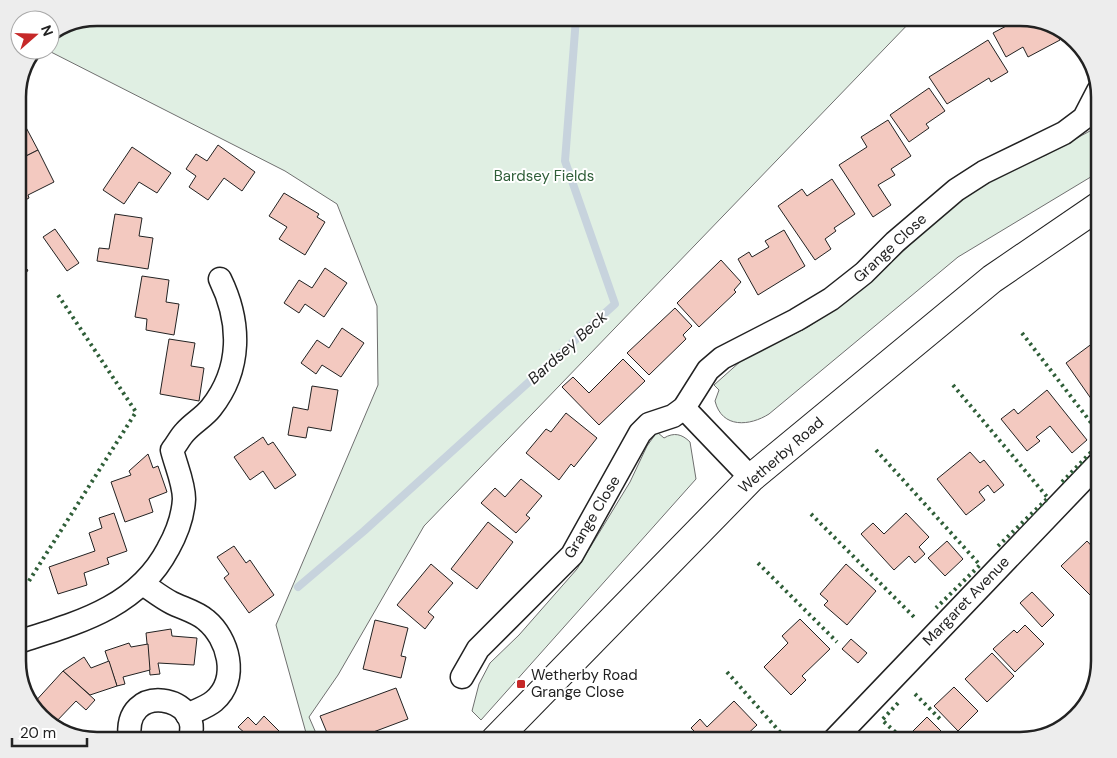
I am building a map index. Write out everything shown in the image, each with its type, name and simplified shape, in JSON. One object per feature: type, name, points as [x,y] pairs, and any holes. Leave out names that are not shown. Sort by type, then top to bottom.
[{"type":"main road","name":"Wetherby Road","points":[[503,732],[751,478],[992,279],[1091,212]]},
{"type":"street","name":"Grange Close","points":[[462,677],[478,649],[572,555],[640,434],[649,424],[673,416],[684,408],[693,397],[703,377],[722,358],[796,320],[830,299],[864,273],[930,210],[956,190],[984,172],[1064,133],[1084,118],[1091,104]]},
{"type":"street","points":[[26,639],[80,622],[109,610],[143,584],[158,568],[179,528],[184,498],[172,450],[184,432],[210,410],[221,393],[234,356],[236,336],[234,316],[220,279]]},
{"type":"street","points":[[684,408],[751,478]]},
{"type":"street","name":"Margaret Avenue","points":[[842,732],[1091,472]]},
{"type":"street","points":[[143,584],[169,601],[204,618],[218,631],[226,648],[229,666],[225,685],[215,701],[187,715]]},
{"type":"street","points":[[129,732],[128,727],[131,718],[147,702],[164,700],[179,706],[187,715],[190,732]]},
{"type":"green space","name":"Bardsey Fields","points":[[97,26],[906,26],[424,526],[338,675],[309,717],[316,732],[306,732],[276,625],[378,385],[377,306],[337,204],[285,171],[60,57],[60,37],[83,28]]},
{"type":"green space","points":[[1091,130],[1091,177],[958,257],[769,414],[745,423],[730,421],[724,417],[715,401],[719,390],[714,385],[742,360],[808,327],[847,301],[876,277],[956,201],[1009,171],[1046,155]]},
{"type":"green space","points":[[657,432],[664,438],[678,435],[690,442],[696,479],[481,720],[472,711],[479,684],[490,663],[519,635],[577,569],[630,482],[647,446]]},
{"type":"building","points":[[1006,26],[1020,26],[1043,30],[1060,40],[1028,57],[1023,47],[1006,57],[993,33]]},
{"type":"building","points":[[988,40],[1008,72],[991,82],[989,78],[947,104],[929,77]]},
{"type":"building","points":[[929,88],[945,111],[926,124],[929,128],[909,142],[890,115]]},
{"type":"building","points":[[888,120],[911,156],[891,169],[895,175],[878,185],[891,205],[873,217],[839,165],[867,147],[861,137]]},
{"type":"building","points":[[26,127],[38,150],[26,156]]},
{"type":"building","points":[[218,145],[255,172],[242,191],[224,178],[208,200],[189,187],[196,176],[186,169],[196,154],[207,161]]},
{"type":"building","points":[[132,147],[171,173],[157,193],[139,182],[124,204],[103,190]]},
{"type":"building","points":[[38,150],[54,182],[28,195],[29,198],[26,200],[26,156]]},
{"type":"building","points":[[832,179],[855,214],[834,228],[836,231],[825,239],[831,249],[815,260],[778,206],[802,189],[807,196]]},
{"type":"building","points":[[284,193],[319,214],[317,217],[325,222],[305,255],[279,239],[287,227],[269,216]]},
{"type":"building","points":[[115,214],[142,218],[139,236],[153,238],[148,269],[97,261],[99,248],[109,249]]},
{"type":"building","points":[[55,229],[79,263],[67,271],[43,237]]},
{"type":"building","points":[[784,230],[805,266],[758,295],[738,259],[749,252],[752,257],[769,247],[765,241]]},
{"type":"building","points":[[721,260],[741,282],[734,290],[736,292],[699,327],[677,303]]},
{"type":"building","points":[[325,268],[347,283],[324,317],[305,304],[299,313],[284,303],[299,280],[312,288]]},
{"type":"building","points":[[142,276],[169,280],[166,302],[179,304],[174,335],[146,330],[147,319],[135,317]]},
{"type":"building","points":[[675,308],[692,326],[683,335],[686,339],[649,375],[627,353]]},
{"type":"building","points":[[342,328],[364,343],[341,377],[322,365],[316,374],[301,363],[317,340],[329,348]]},
{"type":"building","points":[[169,339],[195,343],[191,366],[204,368],[199,401],[160,394]]},
{"type":"building","points":[[1091,344],[1091,399],[1066,363]]},
{"type":"building","points":[[623,359],[645,381],[599,425],[562,387],[573,377],[589,393]]},
{"type":"building","points":[[312,386],[338,390],[331,431],[308,427],[306,438],[288,435],[293,407],[308,410]]},
{"type":"building","points":[[1047,390],[1087,440],[1072,453],[1050,426],[1036,437],[1040,441],[1027,451],[1001,419],[1014,409],[1018,414]]},
{"type":"building","points":[[566,413],[597,438],[574,467],[571,464],[559,480],[526,453],[546,429],[551,432]]},
{"type":"building","points":[[263,437],[268,445],[273,442],[296,475],[275,489],[263,471],[250,480],[234,457]]},
{"type":"building","points":[[970,452],[980,463],[984,460],[1004,485],[994,493],[988,485],[979,492],[985,500],[966,515],[937,479]]},
{"type":"building","points":[[148,454],[153,468],[158,466],[167,492],[149,499],[153,512],[125,522],[111,482],[131,475],[129,471]]},
{"type":"building","points":[[521,479],[542,496],[526,515],[530,518],[516,533],[481,503],[495,488],[505,497]]},
{"type":"building","points":[[114,513],[127,551],[107,558],[109,564],[84,573],[87,585],[58,594],[49,567],[95,551],[89,533],[102,528],[99,518]]},
{"type":"building","points":[[906,513],[929,537],[919,547],[925,554],[915,563],[909,556],[894,570],[861,534],[873,523],[884,534]]},
{"type":"building","points":[[488,522],[513,542],[477,589],[451,569]]},
{"type":"building","points":[[947,541],[963,559],[945,576],[928,558]]},
{"type":"building","points":[[1087,541],[1091,545],[1091,594],[1090,595],[1061,566]]},
{"type":"building","points":[[234,546],[246,563],[250,560],[274,595],[249,613],[224,578],[229,574],[217,557]]},
{"type":"building","points":[[431,564],[453,583],[428,612],[434,617],[425,629],[397,605]]},
{"type":"building","points":[[846,564],[876,591],[847,625],[824,605],[828,601],[820,594]]},
{"type":"building","points":[[1032,592],[1054,615],[1042,627],[1020,603]]},
{"type":"building","points":[[800,619],[830,649],[802,676],[806,680],[791,695],[764,667],[788,643],[782,636]]},
{"type":"building","points":[[375,620],[408,628],[401,656],[406,657],[401,678],[363,669]]},
{"type":"building","points":[[1025,625],[1044,644],[1015,672],[993,649],[1014,630],[1017,633]]},
{"type":"building","points":[[171,629],[172,636],[197,638],[194,665],[158,663],[160,674],[150,675],[146,633]]},
{"type":"building","points":[[851,639],[867,653],[858,663],[842,649]]},
{"type":"building","points":[[129,643],[131,647],[148,644],[150,670],[123,677],[125,684],[117,686],[105,651]]},
{"type":"building","points":[[992,653],[1014,676],[987,702],[965,679]]},
{"type":"building","points":[[84,657],[91,668],[109,661],[117,686],[90,695],[63,671]]},
{"type":"building","points":[[63,671],[95,700],[86,710],[76,701],[58,720],[47,711],[38,699]]},
{"type":"building","points":[[954,687],[978,711],[958,731],[934,706]]},
{"type":"building","points":[[396,688],[408,719],[373,732],[327,732],[320,716]]},
{"type":"building","points":[[734,701],[757,725],[750,732],[695,732],[691,728],[700,719],[707,727]]},
{"type":"building","points":[[264,716],[280,732],[244,732],[238,727],[248,717],[256,725]]},
{"type":"building","points":[[927,717],[942,732],[912,732]]},
{"type":"waterway","name":"Bardsey Beck","points":[[298,587],[364,531],[615,304],[565,161],[575,26]]},
{"type":"hedge","points":[[29,581],[136,412],[58,295]]},
{"type":"hedge","points":[[1022,333],[1091,423]]},
{"type":"hedge","points":[[953,385],[1048,498],[997,547]]},
{"type":"hedge","points":[[876,450],[980,565],[936,608]]},
{"type":"hedge","points":[[1062,482],[1091,452]]},
{"type":"hedge","points":[[811,514],[915,618]]},
{"type":"hedge","points":[[758,563],[837,642]]},
{"type":"hedge","points":[[727,672],[780,732]]},
{"type":"hedge","points":[[915,694],[942,721]]},
{"type":"hedge","points":[[895,732],[882,720],[898,703]]},
{"type":"place","name":"Wetherby Road Grange Close","points":[[521,684]]}]
